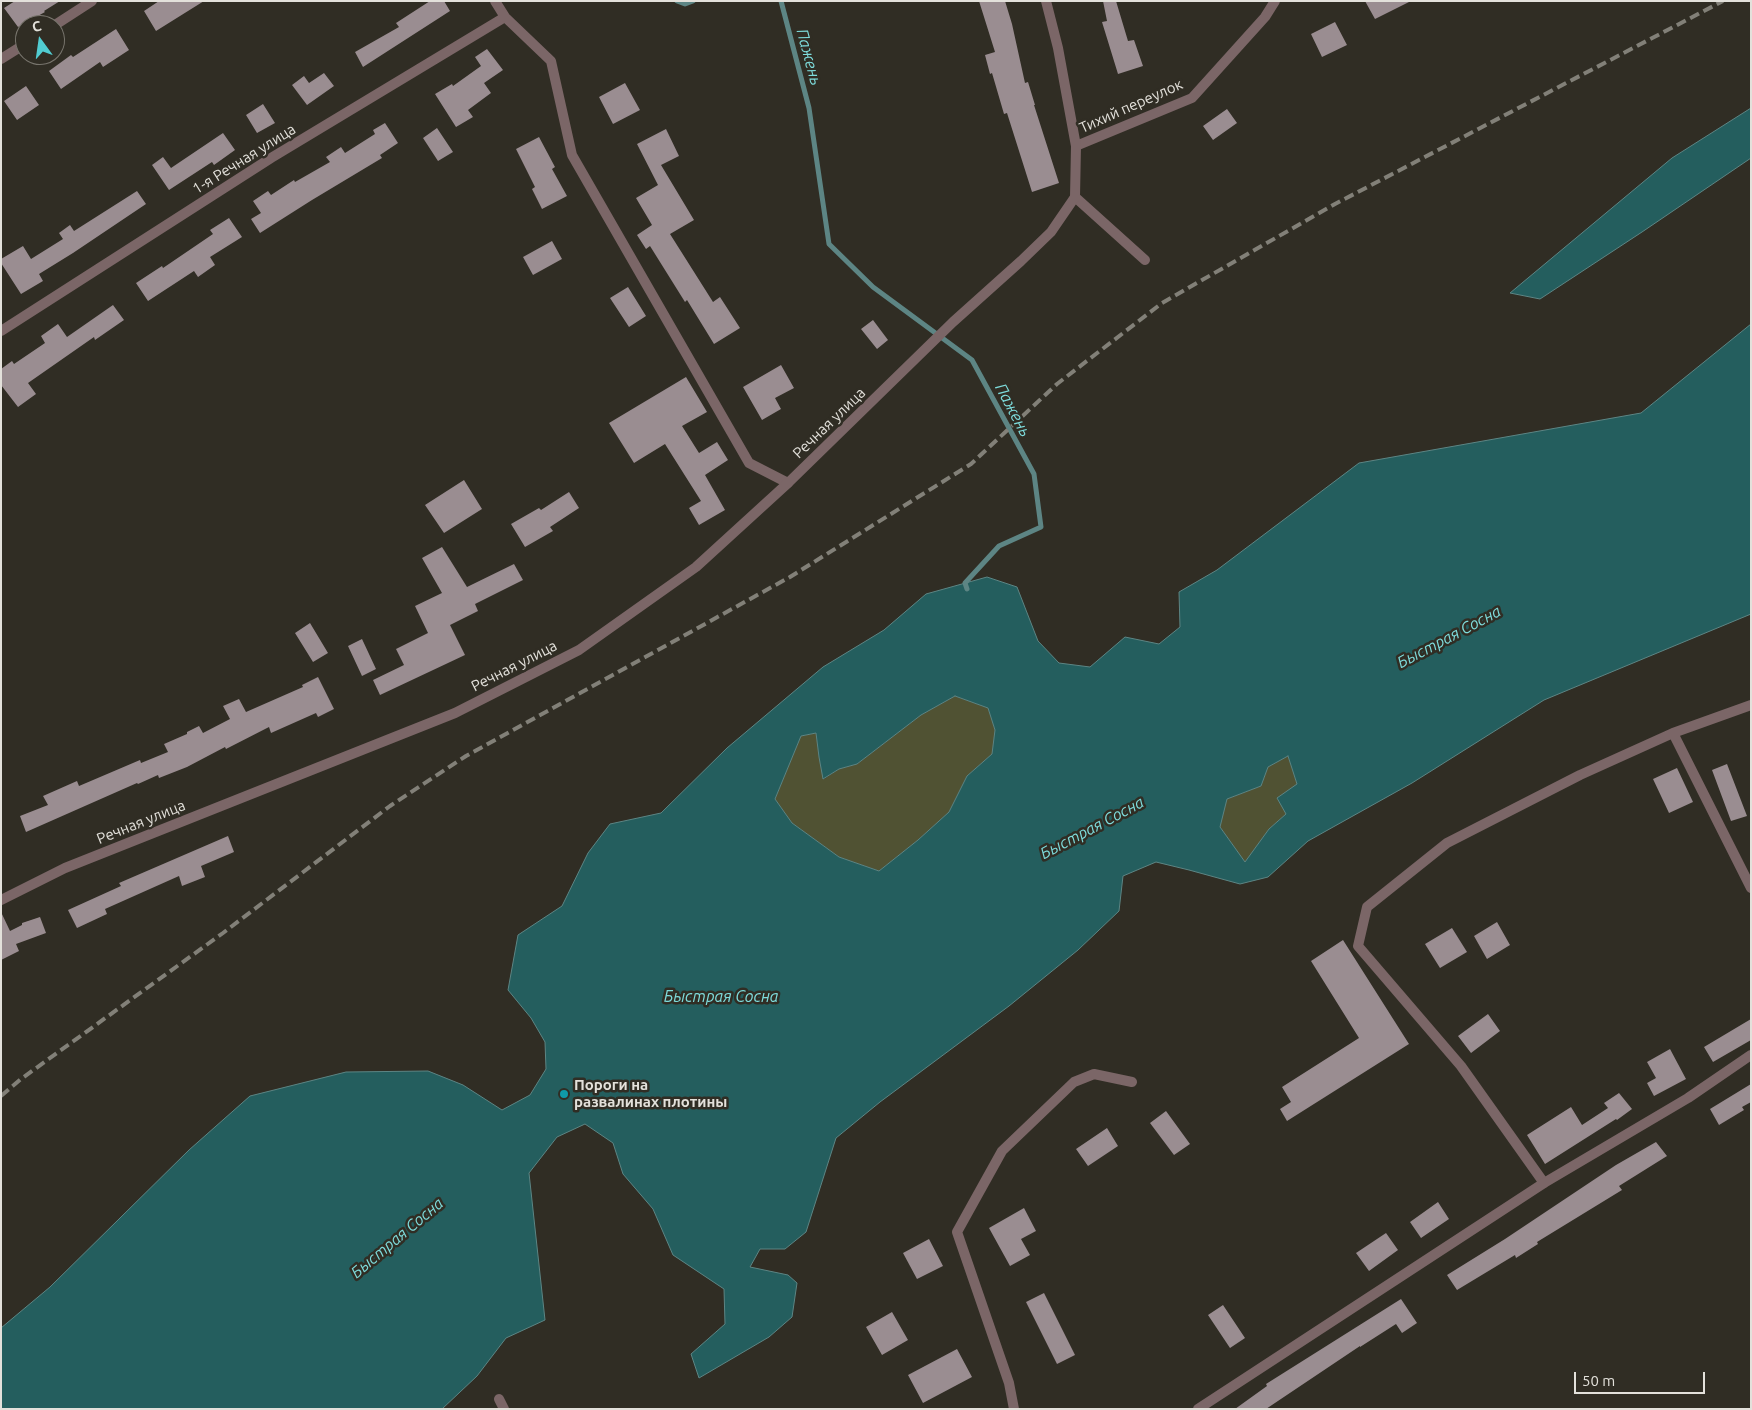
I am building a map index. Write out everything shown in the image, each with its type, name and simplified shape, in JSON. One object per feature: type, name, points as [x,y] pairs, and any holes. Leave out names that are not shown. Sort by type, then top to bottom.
[{"type":"street","points":[[65,19],[92,1]]},
{"type":"street","points":[[495,1],[505,17],[551,61],[572,155],[749,462],[788,483]]},
{"type":"street","points":[[1046,1],[1058,48],[1076,146],[1075,197],[1145,260]]},
{"type":"street","name":"Тихий переулок","points":[[1076,146],[1192,98],[1265,17],[1275,1]]},
{"type":"street","name":"1-я Речная улица","points":[[1,331],[271,158],[505,17]]},
{"type":"street","points":[[1,59],[15,50]]},
{"type":"street","name":"Речная улица","points":[[1,900],[65,868],[455,712],[579,650],[696,567],[788,483],[953,322],[1051,232],[1075,197]]},
{"type":"street","points":[[1544,1183],[1461,1066],[1358,946],[1367,907],[1447,844],[1580,775],[1673,733],[1751,705]]},
{"type":"street","points":[[1673,733],[1751,888]]},
{"type":"street","points":[[1198,1409],[1544,1183],[1688,1098],[1751,1055]]},
{"type":"street","points":[[1014,1409],[1010,1383],[957,1232],[1002,1150],[1074,1082],[1094,1074],[1132,1082]]},
{"type":"green space","points":[[955,696],[988,708],[995,730],[992,754],[967,776],[949,812],[879,871],[839,857],[792,823],[775,799],[801,736],[816,733],[824,779],[839,769],[857,764],[921,715]]},
{"type":"green space","points":[[1288,756],[1297,784],[1286,814],[1269,829],[1245,863],[1220,827],[1227,799],[1261,786],[1268,767]]},
{"type":"water","points":[[1751,108],[1751,158],[1540,299],[1510,293],[1672,158]]},
{"type":"water","name":"Быстрая Сосна","points":[[1751,324],[1751,614],[1544,700],[1412,783],[1308,841],[1268,877],[1240,884],[1156,862],[1123,876],[1119,911],[1078,950],[1009,1006],[880,1102],[836,1138],[806,1232],[785,1249],[760,1249],[750,1267],[788,1275],[797,1283],[792,1317],[769,1337],[699,1378],[691,1354],[725,1324],[724,1289],[673,1255],[653,1209],[623,1174],[613,1143],[585,1124],[557,1137],[529,1173],[545,1320],[506,1338],[477,1376],[442,1409],[1,1409],[1,1328],[50,1287],[189,1150],[250,1096],[346,1072],[428,1071],[463,1085],[502,1110],[530,1095],[546,1069],[545,1042],[531,1018],[508,990],[518,935],[562,906],[588,853],[610,824],[661,813],[727,748],[823,667],[884,630],[926,594],[987,577],[1017,587],[1038,641],[1059,663],[1090,667],[1125,637],[1159,644],[1180,627],[1179,592],[1217,570],[1359,463],[1641,413]],"holes":[[[955,696],[988,708],[995,730],[992,754],[967,776],[949,812],[879,871],[839,857],[792,823],[775,799],[801,736],[816,733],[823,779],[839,769],[857,764],[921,715]],[[1288,756],[1297,784],[1277,798],[1286,814],[1269,829],[1245,862],[1220,827],[1227,799],[1261,786],[1268,767]]]},
{"type":"building","points":[[15,1],[60,1],[40,15],[15,15],[15,23],[4,8]]},
{"type":"building","points":[[159,1],[204,1],[156,31],[144,11]]},
{"type":"building","points":[[430,1],[444,1],[450,11],[363,67],[355,52],[399,27],[396,23]]},
{"type":"building","points":[[979,1],[1005,1],[1025,83],[1028,82],[1059,183],[1032,192],[1007,113],[1004,114],[992,73],[990,74],[985,55],[995,52]]},
{"type":"building","points":[[1103,1],[1116,1],[1128,41],[1134,40],[1143,66],[1118,74],[1102,22],[1107,21]]},
{"type":"building","points":[[1365,1],[1411,1],[1375,19]]},
{"type":"building","points":[[1335,22],[1347,45],[1322,57],[1311,34]]},
{"type":"building","points":[[116,29],[129,50],[103,67],[100,62],[61,89],[49,71],[57,65],[65,65],[65,59],[71,55],[73,57]]},
{"type":"building","points":[[487,49],[503,70],[484,83],[491,93],[468,110],[473,117],[456,127],[435,94],[452,84],[453,86],[481,66],[475,57]]},
{"type":"building","points":[[324,73],[334,86],[307,105],[292,85],[304,76],[309,83]]},
{"type":"building","points":[[625,83],[640,110],[613,124],[599,97]]},
{"type":"building","points":[[26,86],[39,105],[17,120],[4,101]]},
{"type":"building","points":[[263,104],[275,123],[257,133],[246,115]]},
{"type":"building","points":[[1227,109],[1237,123],[1213,140],[1203,126]]},
{"type":"building","points":[[385,123],[398,143],[380,155],[382,158],[260,233],[251,219],[261,213],[253,201],[268,191],[271,195],[294,180],[295,182],[330,162],[326,157],[341,147],[345,153],[375,134],[373,130]]},
{"type":"building","points":[[437,128],[453,152],[438,161],[423,138]]},
{"type":"building","points":[[666,129],[679,156],[661,165],[694,220],[670,234],[713,302],[720,297],[740,328],[714,344],[650,246],[646,249],[637,235],[652,225],[636,198],[658,185],[637,144]]},
{"type":"building","points":[[223,133],[235,150],[214,165],[212,162],[169,190],[152,165],[163,157],[171,168]]},
{"type":"building","points":[[539,137],[555,167],[552,169],[567,196],[542,209],[532,189],[535,187],[516,149]]},
{"type":"building","points":[[137,191],[146,204],[39,274],[43,281],[21,294],[1,263],[1,259],[23,246],[31,259],[63,239],[59,233],[70,225],[74,231]]},
{"type":"building","points":[[229,218],[242,237],[210,257],[215,265],[198,277],[194,271],[148,301],[136,283],[162,266],[163,268],[213,234],[210,230]]},
{"type":"building","points":[[552,241],[562,259],[533,275],[523,257]]},
{"type":"building","points":[[628,287],[646,316],[629,327],[610,298]]},
{"type":"building","points":[[113,305],[124,320],[95,340],[94,337],[28,383],[36,394],[18,407],[1,385],[1,369],[12,361],[14,364],[45,343],[41,336],[58,324],[67,337]]},
{"type":"building","points":[[873,320],[888,340],[877,349],[861,329]]},
{"type":"building","points":[[781,365],[794,388],[775,398],[781,409],[762,420],[743,387]]},
{"type":"building","points":[[686,377],[707,412],[682,426],[699,453],[717,442],[728,460],[705,475],[725,510],[699,525],[689,508],[701,501],[665,444],[634,463],[609,423]]},
{"type":"building","points":[[464,480],[482,509],[444,533],[425,505]]},
{"type":"building","points":[[569,492],[579,508],[550,527],[553,531],[525,547],[511,524],[539,508],[541,510]]},
{"type":"building","points":[[442,547],[467,587],[514,564],[523,580],[475,604],[478,611],[450,625],[465,655],[380,695],[373,680],[404,665],[396,649],[428,633],[415,606],[442,593],[422,558]]},
{"type":"building","points":[[310,623],[328,653],[313,662],[295,633]]},
{"type":"building","points":[[362,639],[376,669],[362,676],[348,646]]},
{"type":"building","points":[[318,677],[334,709],[318,717],[316,713],[271,733],[269,727],[187,767],[159,778],[158,775],[137,783],[26,832],[20,816],[48,805],[43,796],[77,781],[79,786],[140,760],[141,763],[168,752],[164,744],[187,734],[187,732],[199,726],[203,733],[230,719],[223,706],[239,699],[246,712],[303,687],[302,685]]},
{"type":"building","points":[[1727,764],[1747,816],[1731,821],[1712,770]]},
{"type":"building","points":[[1677,768],[1693,802],[1669,813],[1653,779]]},
{"type":"building","points":[[228,836],[234,852],[201,866],[205,877],[182,886],[179,876],[105,909],[107,914],[77,928],[68,910],[121,886],[119,883]]},
{"type":"building","points":[[1,912],[10,931],[22,925],[22,923],[40,917],[46,933],[16,944],[19,951],[1,960]]},
{"type":"building","points":[[1497,922],[1510,945],[1487,959],[1474,936]]},
{"type":"building","points":[[1452,928],[1467,952],[1440,968],[1425,944]]},
{"type":"building","points":[[1343,940],[1409,1044],[1287,1121],[1280,1109],[1291,1102],[1282,1087],[1359,1038],[1311,961]]},
{"type":"building","points":[[1488,1014],[1500,1031],[1471,1053],[1458,1036]]},
{"type":"building","points":[[1751,1019],[1751,1040],[1713,1062],[1704,1047]]},
{"type":"building","points":[[1670,1049],[1686,1079],[1654,1096],[1647,1083],[1656,1078],[1647,1062]]},
{"type":"building","points":[[1751,1084],[1751,1102],[1742,1107],[1744,1110],[1719,1125],[1710,1109]]},
{"type":"building","points":[[1619,1093],[1632,1109],[1545,1164],[1527,1135],[1571,1107],[1582,1125],[1608,1108],[1604,1103]]},
{"type":"building","points":[[1166,1111],[1190,1144],[1174,1155],[1150,1123]]},
{"type":"building","points":[[1107,1128],[1118,1146],[1088,1166],[1076,1149]]},
{"type":"building","points":[[1656,1142],[1667,1156],[1619,1186],[1622,1190],[1537,1242],[1538,1244],[1516,1258],[1515,1255],[1457,1290],[1447,1275],[1616,1165]]},
{"type":"building","points":[[1438,1202],[1449,1219],[1421,1238],[1410,1222]]},
{"type":"building","points":[[1024,1208],[1036,1231],[1021,1239],[1030,1255],[1010,1266],[989,1228]]},
{"type":"building","points":[[1386,1233],[1398,1250],[1369,1271],[1356,1253]]},
{"type":"building","points":[[929,1239],[943,1266],[917,1279],[903,1253]]},
{"type":"building","points":[[1044,1293],[1075,1355],[1057,1364],[1026,1302]]},
{"type":"building","points":[[1401,1299],[1417,1323],[1402,1333],[1396,1324],[1266,1409],[1235,1409],[1267,1386],[1266,1384]]},
{"type":"building","points":[[1223,1305],[1245,1338],[1230,1348],[1208,1315]]},
{"type":"building","points":[[892,1312],[908,1340],[882,1355],[866,1327]]},
{"type":"building","points":[[957,1349],[972,1377],[923,1403],[908,1375]]},
{"type":"waterway","name":"Пажень","points":[[677,1],[685,4],[693,1]]},
{"type":"waterway","name":"Пажень","points":[[781,1],[809,108],[829,244],[873,287],[972,360],[1034,474],[1041,527],[999,546],[965,583],[967,589]]},
{"type":"railway","points":[[1,1096],[21,1079],[223,933],[390,806],[466,756],[790,577],[971,464],[1057,384],[1162,303],[1335,204],[1723,1]]},
{"type":"place","name":"Пороги на развалинах плотины","points":[[564,1094]]}]
